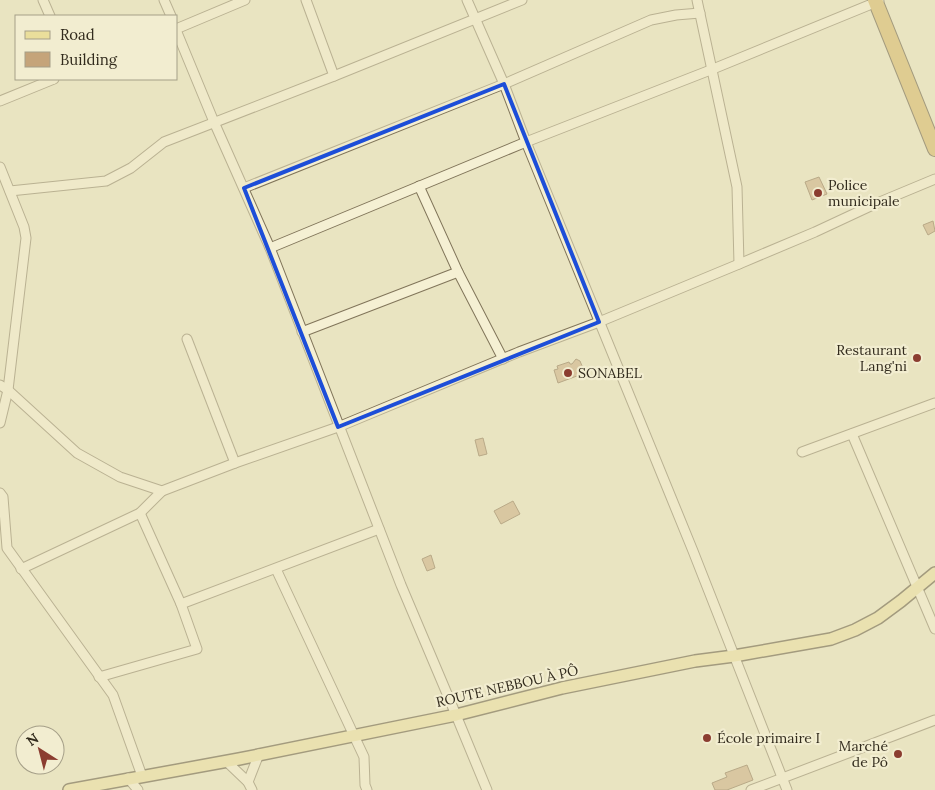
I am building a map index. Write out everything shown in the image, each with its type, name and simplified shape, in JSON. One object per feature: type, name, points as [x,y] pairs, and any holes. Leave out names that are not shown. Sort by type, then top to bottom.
[{"type":"highway","points":[[877,1],[935,149]]},
{"type":"main road","name":"ROUTE NEBBOU À PÔ","points":[[69,790],[456,715],[562,688],[695,661],[831,639],[855,630],[878,618],[935,573]]},
{"type":"street","points":[[43,0],[50,15]]},
{"type":"street","points":[[164,0],[171,15]]},
{"type":"street","points":[[178,29],[245,0]]},
{"type":"street","points":[[306,0],[334,76]]},
{"type":"street","points":[[467,0],[504,84],[787,790]]},
{"type":"street","points":[[10,190],[106,181],[131,168],[164,142],[522,0]]},
{"type":"street","points":[[698,0],[737,187],[739,264]]},
{"type":"street","points":[[270,248],[526,142],[712,69],[877,1]]},
{"type":"street","points":[[244,188],[504,84],[651,20],[700,13]]},
{"type":"street","points":[[178,35],[270,248],[401,586],[487,790]]},
{"type":"street","points":[[0,100],[51,80]]},
{"type":"street","points":[[0,167],[24,227],[26,238],[0,423]]},
{"type":"street","points":[[22,569],[140,512],[162,491],[338,427],[503,359],[599,322],[815,232],[935,179]]},
{"type":"street","points":[[419,186],[458,272],[503,359]]},
{"type":"street","points":[[302,332],[458,272]]},
{"type":"street","points":[[187,340],[235,463]]},
{"type":"street","points":[[4,388],[77,452],[120,477],[162,491]]},
{"type":"street","points":[[802,452],[935,403]]},
{"type":"street","points":[[852,434],[935,629]]},
{"type":"street","points":[[0,493],[7,548],[113,696],[142,776]]},
{"type":"street","points":[[99,677],[198,649],[181,604],[140,512]]},
{"type":"street","points":[[181,604],[379,529]]},
{"type":"street","points":[[276,569],[352,735],[364,757],[365,785],[367,790]]},
{"type":"street","points":[[751,790],[935,720]]},
{"type":"street","points":[[250,786],[259,754]]},
{"type":"street","points":[[226,761],[250,786]]},
{"type":"street","points":[[128,778],[138,790]]},
{"type":"highlighted area","points":[[504,84],[599,322],[338,427],[244,188]]},
{"type":"building","points":[[819,177],[827,194],[812,200],[805,182]]},
{"type":"building","points":[[933,221],[935,231],[928,235],[923,225]]},
{"type":"building","points":[[576,359],[580,361],[585,373],[558,383],[554,370],[558,369],[557,366],[569,362],[572,364]]},
{"type":"building","points":[[483,438],[487,454],[479,456],[475,440]]},
{"type":"building","points":[[513,501],[520,514],[501,524],[494,511]]},
{"type":"building","points":[[431,555],[435,568],[427,571],[422,559]]},
{"type":"building","points":[[747,765],[753,780],[727,790],[715,790],[712,783],[727,777],[725,773]]},
{"type":"place","name":"Police municipale","points":[[818,193]]},
{"type":"place","name":"Restaurant Lang'ni","points":[[917,358]]},
{"type":"place","name":"SONABEL","points":[[568,373]]},
{"type":"place","name":"École primaire I","points":[[707,738]]},
{"type":"place","name":"Marché de Pô","points":[[898,754]]}]
